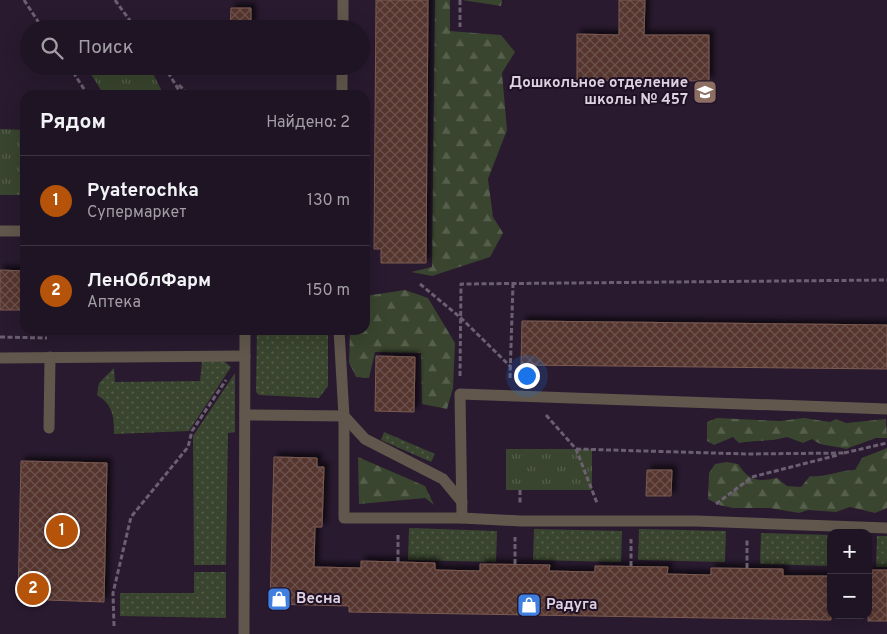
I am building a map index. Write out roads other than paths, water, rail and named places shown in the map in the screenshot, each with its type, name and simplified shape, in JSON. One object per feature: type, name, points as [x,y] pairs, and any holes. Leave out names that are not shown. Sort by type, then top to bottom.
[{"type":"lane","points":[[343,0],[343,20]]},
{"type":"lane","points":[[342,75],[342,90]]},
{"type":"lane","points":[[0,231],[20,231]]},
{"type":"lane","points":[[244,634],[245,335]]},
{"type":"lane","points":[[339,335],[344,416],[344,518],[462,518],[515,521],[696,521],[885,527]]},
{"type":"lane","points":[[0,358],[244,356]]},
{"type":"lane","points":[[49,428],[50,357]]},
{"type":"lane","points":[[462,518],[460,394],[887,408]]},
{"type":"lane","points":[[245,415],[344,416],[365,439],[443,479],[462,502]]},
{"type":"place","name":"Дошкольное отделение школы № 457","points":[[705,92]]},
{"type":"place","name":"Pyaterochka","points":[[62,531]]},
{"type":"place","name":"ЛенОблФарм","points":[[33,589]]},
{"type":"place","name":"Весна","points":[[279,599]]},
{"type":"place","name":"Радуга","points":[[529,605]]}]
